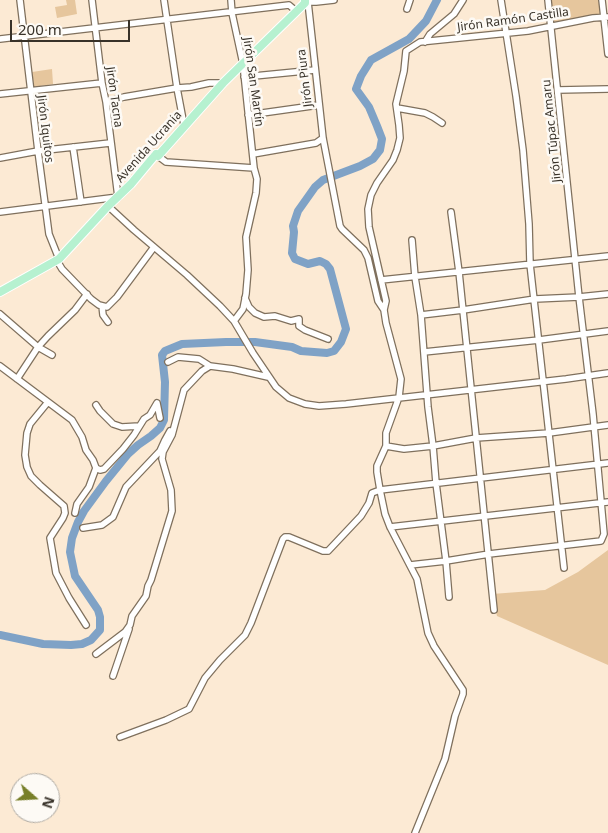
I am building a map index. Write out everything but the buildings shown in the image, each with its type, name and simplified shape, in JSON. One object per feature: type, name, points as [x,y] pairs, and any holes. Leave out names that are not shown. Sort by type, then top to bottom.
[{"type":"main road","name":"Avenida Ucrania","points":[[0,292],[59,259],[131,184],[156,154],[158,156],[223,83],[306,2]]},
{"type":"street","name":"Jirón Iquitos","points":[[20,0],[49,234],[62,269],[102,306]]},
{"type":"street","name":"Jirón Tacna","points":[[92,0],[118,198]]},
{"type":"street","points":[[164,0],[184,125]]},
{"type":"street","name":"Jirón San Martín","points":[[231,0],[243,64],[254,168],[258,179],[246,237],[248,270],[245,298],[243,309],[234,321]]},
{"type":"street","points":[[306,2],[334,0]]},
{"type":"street","points":[[407,9],[410,0]]},
{"type":"street","points":[[415,833],[445,758],[464,694],[428,633],[417,579],[390,527],[380,490],[378,466],[386,446],[386,433],[399,397],[401,379],[384,310],[386,301],[369,227],[368,209],[371,195],[393,160],[400,138],[396,104],[404,71],[406,51],[422,42],[454,14],[463,0]]},
{"type":"street","points":[[501,0],[516,96],[525,176],[530,264],[564,568]]},
{"type":"street","name":"Jirón Túpac Amaru","points":[[548,0],[604,534],[601,541],[562,545]]},
{"type":"street","points":[[602,0],[606,17],[608,54]]},
{"type":"street","name":"Jirón Piura","points":[[306,2],[323,138],[340,226],[364,250],[368,258],[378,301],[384,310]]},
{"type":"street","points":[[0,39],[289,5],[296,11]]},
{"type":"street","name":"Jirón Ramón Castilla","points":[[422,42],[551,27],[606,17]]},
{"type":"street","points":[[244,77],[315,70]]},
{"type":"street","points":[[0,94],[102,83]]},
{"type":"street","points":[[106,102],[177,88],[223,83]]},
{"type":"street","points":[[558,90],[608,89]]},
{"type":"street","points":[[248,115],[320,105]]},
{"type":"street","points":[[396,108],[425,112],[442,122]]},
{"type":"street","points":[[253,154],[316,143],[323,138]]},
{"type":"street","points":[[0,158],[38,151],[110,143]]},
{"type":"street","points":[[73,147],[81,202]]},
{"type":"street","points":[[158,156],[166,162],[254,168]]},
{"type":"street","points":[[0,212],[118,198]]},
{"type":"street","points":[[108,206],[220,306],[234,321],[252,353],[276,387],[289,398],[305,404],[319,406],[544,382],[608,373]]},
{"type":"street","points":[[451,212],[459,272],[494,610]]},
{"type":"street","points":[[412,240],[449,597]]},
{"type":"street","points":[[108,322],[103,315],[102,306],[106,307],[117,297],[154,247]]},
{"type":"street","points":[[381,280],[608,256]]},
{"type":"street","points":[[17,378],[38,347],[75,310],[87,294]]},
{"type":"street","points":[[421,315],[535,299],[608,294]]},
{"type":"street","points":[[245,298],[248,307],[264,317],[275,316],[291,321],[299,319],[299,326],[328,339]]},
{"type":"street","points":[[0,314],[38,347],[52,355]]},
{"type":"street","points":[[424,352],[608,331]]},
{"type":"street","points":[[168,362],[178,356],[199,359],[210,366],[268,377]]},
{"type":"street","points":[[0,366],[72,420],[82,437],[86,450],[96,468],[89,487],[77,504],[75,513]]},
{"type":"street","points":[[113,676],[132,616],[146,596],[172,511],[171,490],[162,459],[163,452],[172,435],[184,390],[202,371],[210,366]]},
{"type":"street","points":[[48,402],[30,424],[27,433],[25,455],[27,467],[31,476],[64,506],[63,518],[50,538],[56,573],[86,625]]},
{"type":"street","points":[[96,468],[104,470],[128,443],[157,403],[160,418]]},
{"type":"street","points":[[96,405],[100,412],[114,424],[122,427],[139,426]]},
{"type":"street","points":[[386,446],[404,449],[476,438],[549,433],[608,424]]},
{"type":"street","points":[[83,528],[102,526],[113,517],[126,487],[160,451],[164,440],[175,426]]},
{"type":"street","points":[[120,737],[166,720],[189,709],[206,678],[220,660],[245,635],[283,539],[289,537],[323,551],[328,551],[360,516],[369,502],[372,492],[380,490],[608,463]]},
{"type":"street","points":[[390,527],[608,502]]},
{"type":"street","points":[[410,564],[562,545]]},
{"type":"street","points":[[96,654],[125,632],[130,625]]},
{"type":"shaded area","points":[[66,0],[75,0],[77,14],[57,18],[55,7],[67,5]]},
{"type":"shaded area","points":[[548,0],[602,0],[604,15],[551,27]]},
{"type":"shaded area","points":[[52,69],[53,84],[34,87],[32,72]]},
{"type":"shaded area","points":[[608,550],[608,665],[497,616],[492,594],[545,590],[578,572]]},
{"type":"waterway","points":[[0,635],[43,644],[71,645],[82,644],[91,640],[100,630],[98,610],[75,576],[70,552],[72,538],[84,511],[106,481],[128,454],[160,428],[164,420],[165,382],[162,355],[165,351],[182,344],[255,342],[292,347],[301,351],[327,353],[334,351],[341,342],[346,329],[330,269],[320,261],[308,264],[295,259],[292,253],[293,226],[298,211],[315,187],[323,180],[360,166],[373,159],[380,150],[382,139],[377,126],[369,107],[356,89],[361,76],[371,60],[409,39],[426,21],[437,0]]}]
